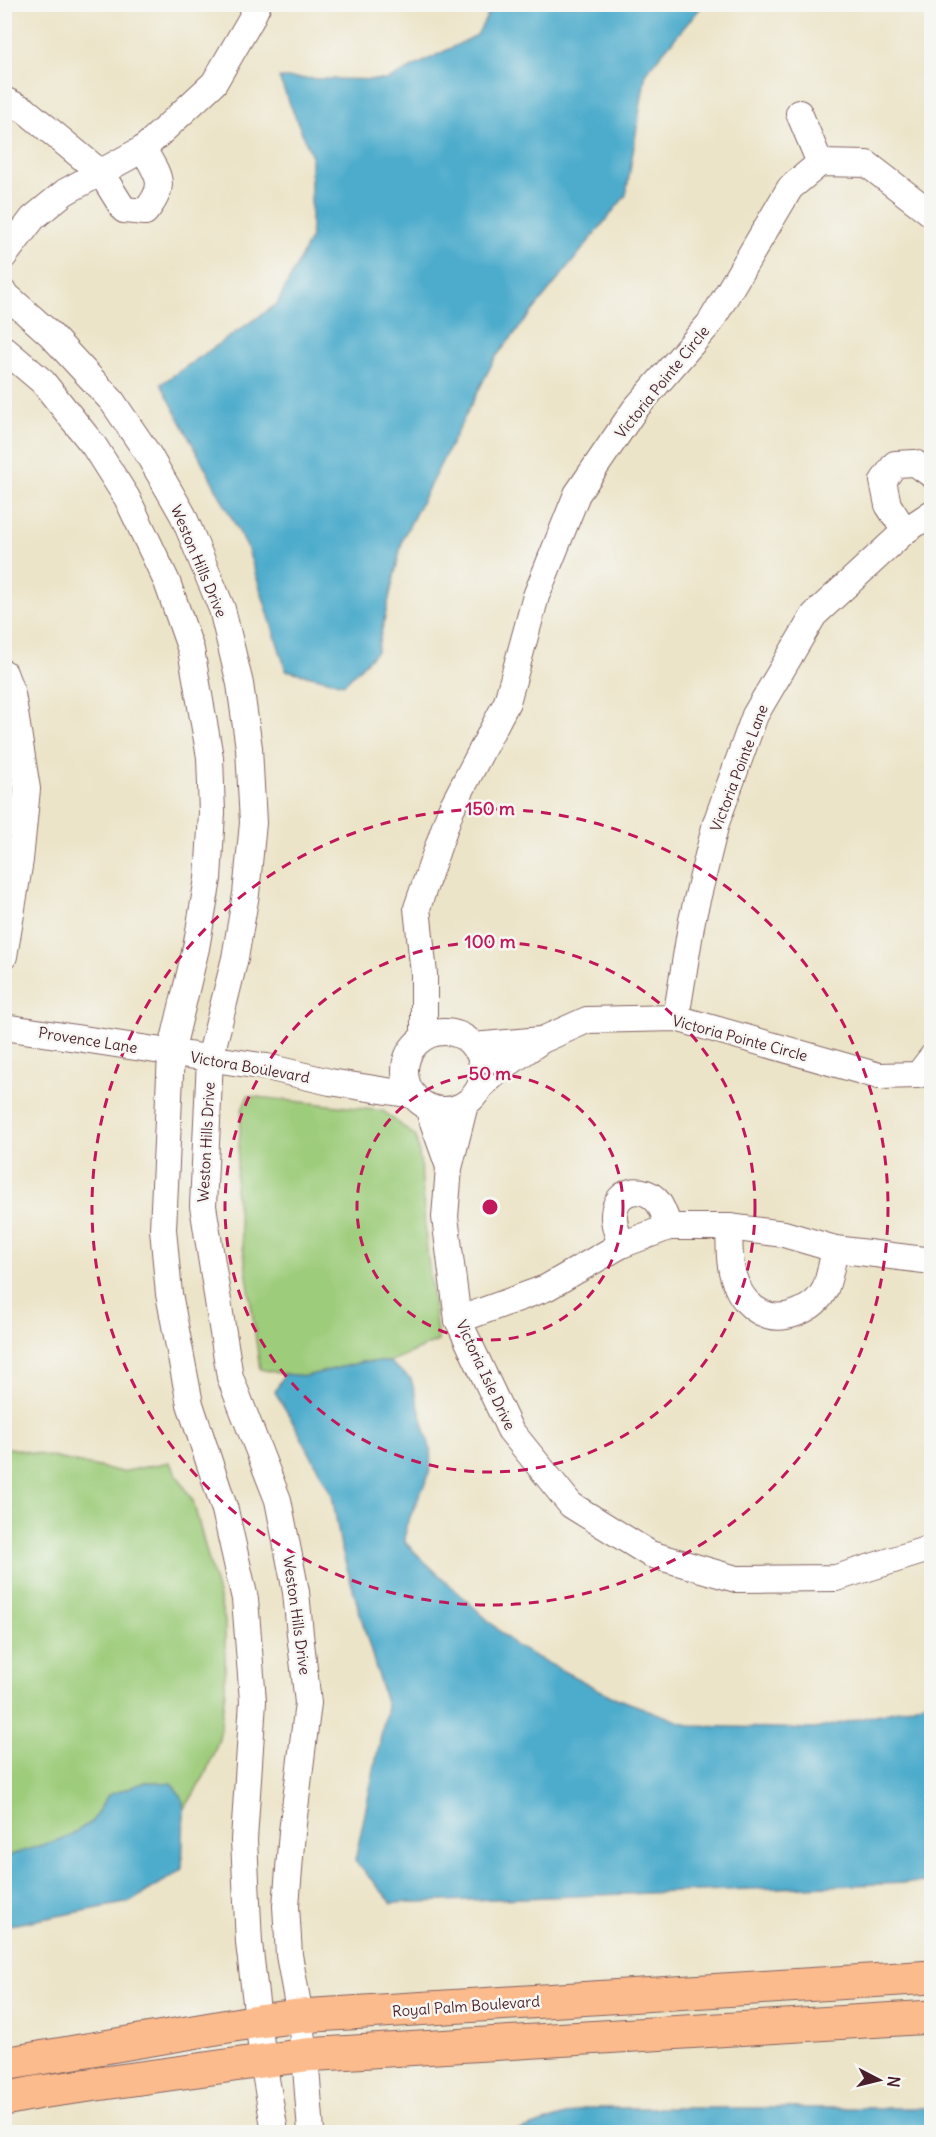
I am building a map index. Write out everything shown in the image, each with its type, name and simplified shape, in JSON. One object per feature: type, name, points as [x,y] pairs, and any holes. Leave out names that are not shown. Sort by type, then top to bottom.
[{"type":"main road","name":"Royal Palm Boulevard","points":[[4,2064],[300,2016],[932,1977]]},
{"type":"main road","points":[[4,2099],[305,2055],[932,2018]]},
{"type":"street","points":[[4,256],[33,218],[65,192],[143,149],[214,82],[258,4]]},
{"type":"street","points":[[4,100],[25,110],[101,173],[124,210],[145,212],[157,197],[160,177],[143,149]]},
{"type":"street","points":[[799,113],[820,163],[867,164],[932,214]]},
{"type":"street","name":"Victoria Pointe Circle","points":[[419,1042],[424,974],[417,908],[451,809],[507,702],[536,596],[577,494],[635,409],[710,323],[790,188],[820,163]]},
{"type":"street","name":"Weston Hills Drive","points":[[4,293],[50,334],[112,401],[148,454],[183,515],[222,609],[243,705],[249,748],[253,823],[246,894],[236,958],[210,1059],[203,1206],[230,1377],[278,1500],[296,1592],[308,1703],[292,1832],[286,1906],[290,1955],[305,2055],[310,2133]]},
{"type":"street","points":[[4,349],[43,382],[94,446],[127,498],[167,582],[191,650],[210,757],[212,813],[208,879],[196,948],[171,1053],[163,1229],[169,1294],[190,1404],[225,1510],[245,1599],[253,1701],[244,1840],[249,1942],[263,2061],[275,2133]]},
{"type":"street","points":[[905,531],[888,505],[883,481],[895,464],[915,463],[932,475]]},
{"type":"street","name":"Victoria Pointe Lane","points":[[676,1018],[692,920],[716,823],[755,715],[814,615],[905,531],[932,513]]},
{"type":"street","points":[[4,673],[12,694],[27,789],[20,860],[4,956]]},
{"type":"street","name":"Victoria Pointe Circle","points":[[424,974],[438,1017],[450,1033]]},
{"type":"street","name":"Victoria Pointe Circle","points":[[472,1096],[503,1067],[542,1040],[587,1020],[676,1018],[879,1076],[918,1075],[932,1058]]},
{"type":"street","name":"Provence Lane","points":[[4,1027],[171,1053]]},
{"type":"street","points":[[435,1033],[450,1033],[460,1036],[473,1046],[481,1060],[482,1079],[472,1096],[447,1111],[420,1101],[405,1078],[406,1060],[419,1042],[435,1033]]},
{"type":"street","name":"Victoria Pointe Circle","points":[[473,1046],[542,1040]]},
{"type":"street","name":"Victora Boulevard","points":[[330,1082],[383,1072],[419,1042]]},
{"type":"street","name":"Victora Boulevard","points":[[171,1053],[267,1067],[420,1101]]},
{"type":"street","name":"Victoria Isle Drive","points":[[472,1096],[449,1168],[445,1217],[458,1320],[510,1430],[571,1504],[650,1554],[736,1579],[836,1578],[932,1548]]},
{"type":"street","name":"Victoria Isle Drive","points":[[420,1101],[449,1168]]},
{"type":"street","points":[[621,1245],[614,1225],[614,1212],[618,1200],[628,1192],[638,1190],[649,1194],[659,1203],[669,1227]]},
{"type":"street","points":[[458,1320],[546,1288],[621,1245],[669,1227],[729,1227],[784,1234],[835,1249],[924,1260],[932,1259]]},
{"type":"street","points":[[729,1227],[731,1266],[737,1287],[748,1304],[763,1314],[780,1316],[798,1313],[813,1305],[825,1290],[835,1249]]},
{"type":"green space","points":[[248,1096],[383,1111],[416,1137],[421,1166],[426,1243],[438,1341],[389,1362],[362,1362],[306,1376],[260,1369],[235,1189],[242,1110]]},
{"type":"green space","points":[[5,1447],[122,1472],[169,1462],[193,1501],[225,1621],[225,1691],[219,1739],[205,1775],[184,1810],[182,1797],[171,1784],[146,1782],[108,1795],[92,1822],[67,1837],[5,1857]]},
{"type":"water","points":[[493,5],[703,5],[646,72],[626,195],[495,358],[403,538],[377,651],[344,684],[286,670],[247,547],[161,384],[277,304],[311,237],[311,154],[279,78],[387,80],[477,35]]},
{"type":"water","points":[[362,1362],[389,1362],[411,1379],[431,1451],[430,1472],[406,1526],[405,1542],[517,1647],[611,1696],[691,1726],[815,1729],[907,1708],[931,1700],[931,1882],[392,1903],[355,1861],[387,1707],[341,1547],[332,1495],[275,1392],[284,1374],[306,1376]]},
{"type":"water","points":[[146,1782],[171,1783],[182,1797],[184,1810],[182,1870],[130,1902],[5,1926],[5,1857],[67,1837],[92,1822],[108,1795]]},
{"type":"water","points":[[586,2108],[931,2108],[931,2132],[514,2132]]}]
